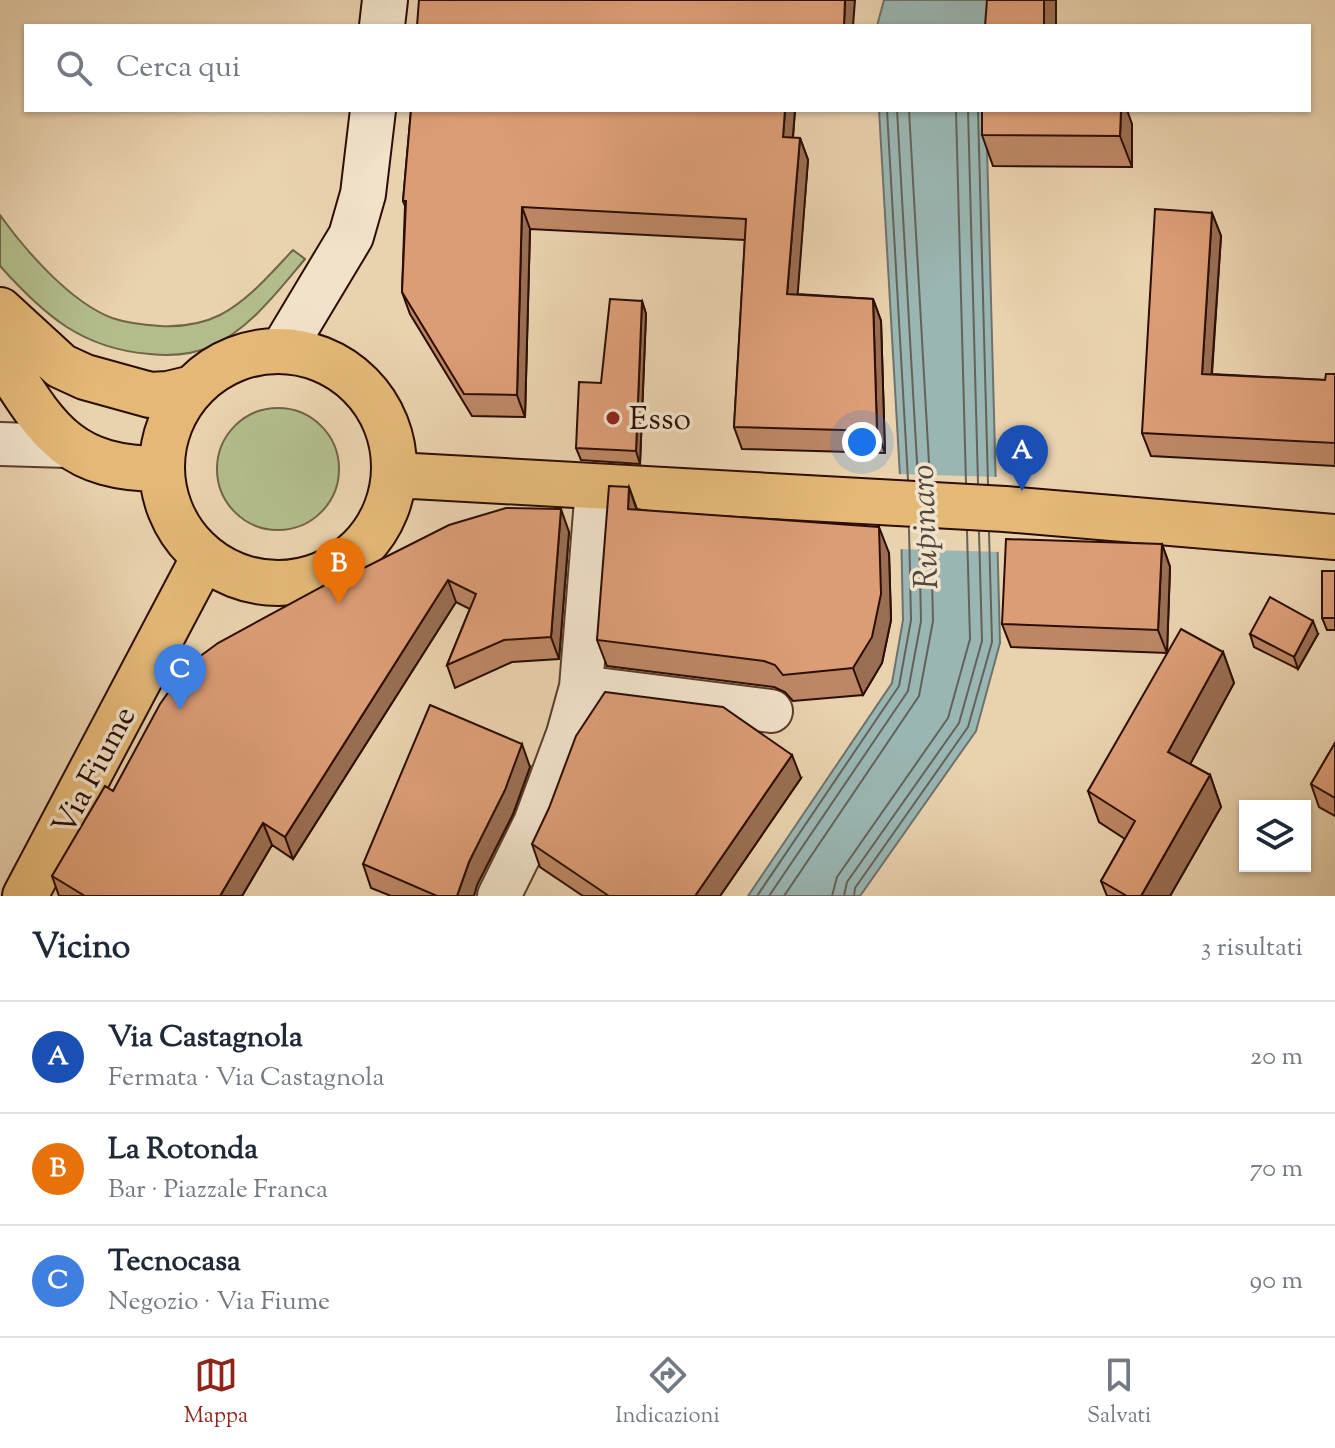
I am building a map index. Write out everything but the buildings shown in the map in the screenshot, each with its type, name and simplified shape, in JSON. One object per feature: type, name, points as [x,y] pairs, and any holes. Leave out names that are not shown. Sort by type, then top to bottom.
[{"type":"main road","points":[[382,24],[385,0]]},
{"type":"main road","points":[[282,351],[351,236],[360,213],[373,112]]},
{"type":"main road","points":[[0,310],[61,366],[85,377],[150,395],[193,388]]},
{"type":"main road","points":[[282,351],[319,358],[351,376],[376,403],[391,436],[395,472],[389,504],[375,533],[348,561],[314,579],[276,584],[237,576],[204,557],[186,539],[173,518],[164,494],[161,469],[169,425],[179,405],[193,388],[212,372],[234,360],[258,353],[282,351]]},
{"type":"main road","points":[[0,356],[45,422],[68,446],[118,467],[161,469]]},
{"type":"main road","points":[[395,472],[413,476],[597,488],[1005,509],[1335,537]]},
{"type":"main road","name":"Via Fiume","points":[[25,896],[204,557]]},
{"type":"street","points":[[0,444],[68,446]]},
{"type":"street","points":[[499,896],[535,823],[568,734],[581,687],[597,488]]},
{"type":"street","points":[[581,687],[771,711]]},
{"type":"green space","points":[[0,215],[35,259],[65,288],[96,310],[136,324],[175,326],[213,318],[250,294],[293,250],[305,259],[250,320],[224,340],[195,352],[173,355],[126,351],[84,337],[49,314],[16,284],[0,266]]},
{"type":"green space","points":[[278,408],[301,412],[321,426],[335,446],[339,469],[335,492],[321,512],[301,526],[278,530],[255,526],[235,512],[221,492],[217,469],[221,446],[235,426],[255,412]]},
{"type":"water","points":[[884,0],[993,0],[991,24],[878,24]]},
{"type":"water","name":"Rupinaro","points":[[879,112],[986,112],[1000,643],[976,731],[860,896],[748,896],[892,683],[903,620],[900,476]]},
{"type":"pier","points":[[897,474],[1000,477],[1002,552],[897,549]]},
{"type":"place","name":"Esso","points":[[613,418]]},
{"type":"place","name":"Via Castagnola","points":[[1022,491]]},
{"type":"place","name":"La Rotonda","points":[[339,604]]},
{"type":"place","name":"Tecnocasa","points":[[180,710]]}]
